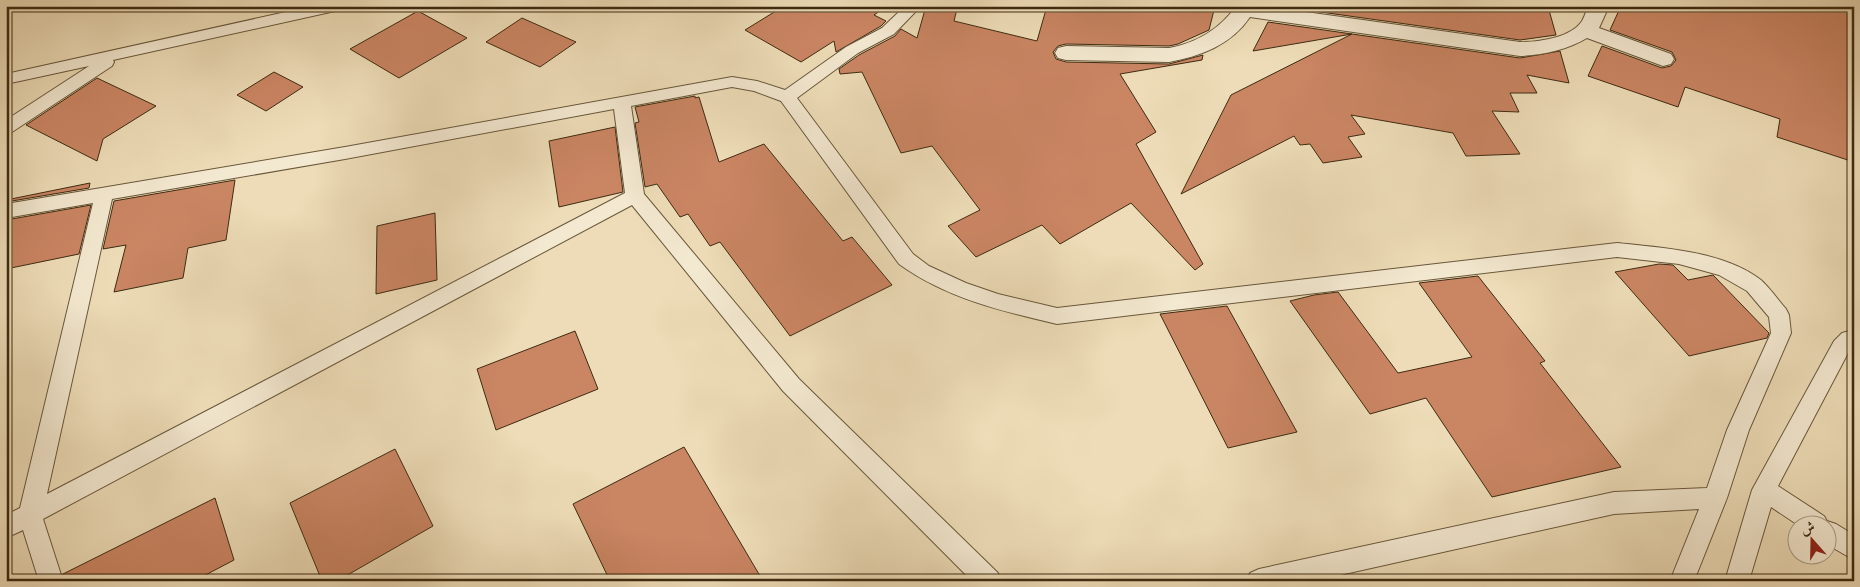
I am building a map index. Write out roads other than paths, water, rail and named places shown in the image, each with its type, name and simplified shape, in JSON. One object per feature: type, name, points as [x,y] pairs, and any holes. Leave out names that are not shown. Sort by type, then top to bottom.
[{"type":"street","points":[[1066,52],[1169,55],[1184,53],[1200,47],[1224,33],[1246,8],[1520,49],[1535,49],[1555,45],[1576,36],[1591,24],[1600,6]]},
{"type":"street","points":[[1585,30],[1663,59]]},
{"type":"lane","points":[[6,79],[335,6]]},
{"type":"lane","points":[[787,97],[852,50],[888,31],[914,6]]},
{"type":"lane","points":[[6,128],[116,55]]},
{"type":"lane","points":[[6,211],[345,153],[732,82],[757,86],[787,97],[906,259],[922,272],[984,298],[1058,316],[1617,250],[1679,257],[1725,269],[1754,286],[1779,315],[1781,333],[1738,430],[1715,498],[1682,581]]},
{"type":"lane","points":[[622,103],[634,196],[791,385],[989,581]]},
{"type":"lane","points":[[52,581],[30,515],[104,194]]},
{"type":"lane","points":[[6,527],[634,196]]},
{"type":"lane","points":[[1737,581],[1764,490],[1841,347],[1849,339],[1854,339]]},
{"type":"lane","points":[[1764,490],[1801,514]]},
{"type":"lane","points":[[1259,581],[1614,504],[1715,498]]},
{"type":"lane","points":[[1838,539],[1854,549]]}]
